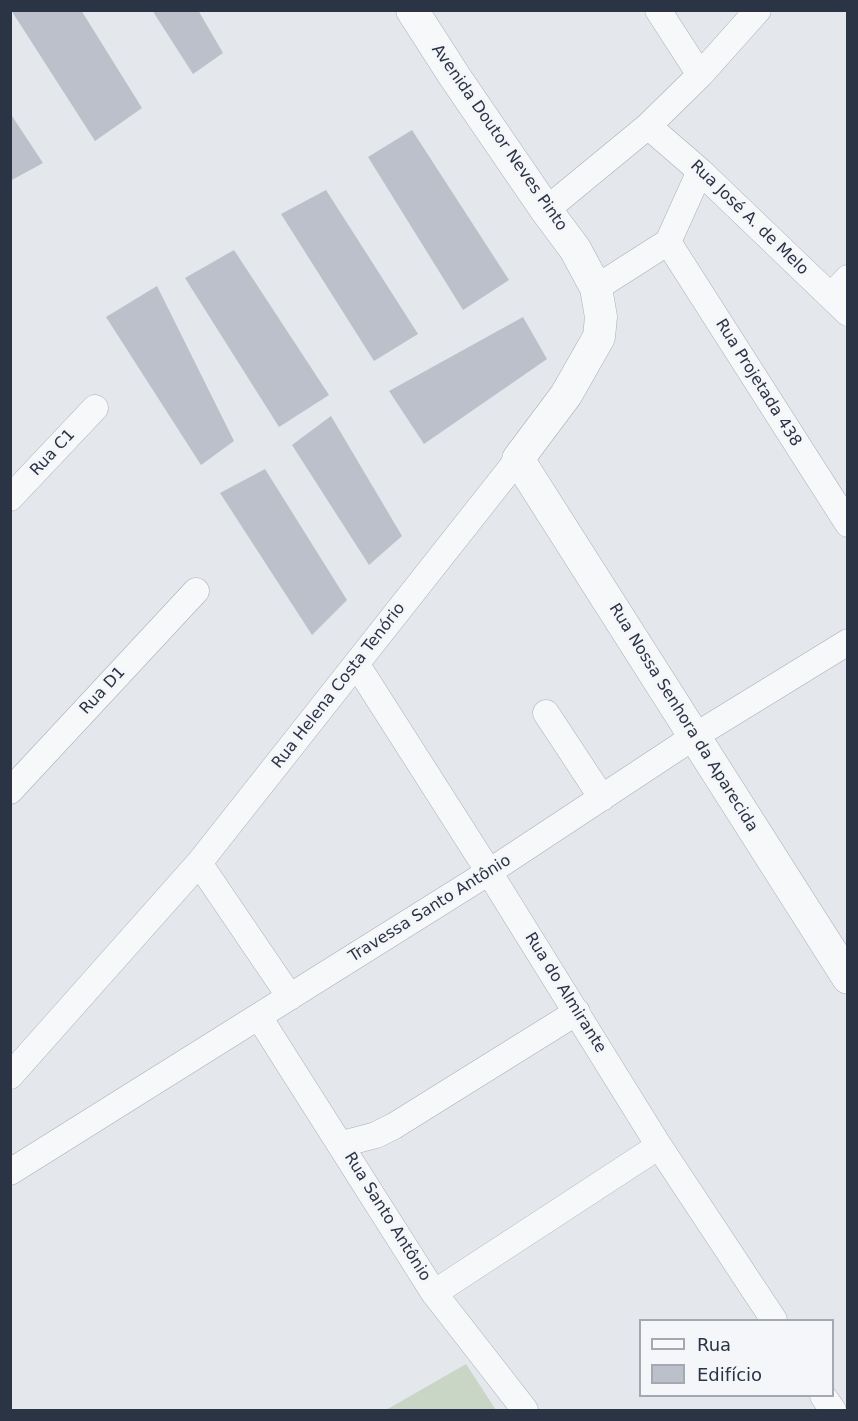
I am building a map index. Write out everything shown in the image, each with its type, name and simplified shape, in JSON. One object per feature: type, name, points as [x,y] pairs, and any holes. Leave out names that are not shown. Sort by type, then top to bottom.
[{"type":"street","name":"Avenida Doutor Neves Pinto","points":[[412,10],[455,78],[591,277]]},
{"type":"street","points":[[658,10],[700,75]]},
{"type":"street","points":[[546,210],[648,126],[700,75],[758,10]]},
{"type":"street","name":"Rua José A. de Melo","points":[[648,126],[842,296]]},
{"type":"street","points":[[591,277],[668,242],[700,171]]},
{"type":"street","name":"Rua Projetada 438","points":[[668,242],[848,524]]},
{"type":"street","name":"Rua Helena Costa Tenório","points":[[10,1076],[199,863],[357,665],[566,395],[600,337],[601,317],[591,277]]},
{"type":"street","name":"Rua C1","points":[[10,498],[95,408]]},
{"type":"street","name":"Rua Nossa Senhora da Aparecida","points":[[518,459],[695,736],[842,958]]},
{"type":"street","name":"Rua D1","points":[[10,791],[196,591]]},
{"type":"street","name":"Travessa Santo Antônio","points":[[10,1172],[489,872],[695,736],[848,642]]},
{"type":"street","name":"Rua do Almirante","points":[[357,665],[577,1012],[659,1146],[773,1319]]},
{"type":"street","points":[[546,713],[602,798]]},
{"type":"street","points":[[199,863],[290,997]]},
{"type":"street","points":[[342,1144],[376,1135],[394,1126],[577,1012]]},
{"type":"street","name":"Rua Santo Antônio","points":[[259,1017],[342,1144],[434,1293],[525,1410]]},
{"type":"street","points":[[434,1293],[659,1146]]},
{"type":"street","points":[[824,1397],[833,1410]]},
{"type":"green space","points":[[466,1364],[496,1410],[386,1410]]},
{"type":"building","points":[[11,10],[81,10],[142,108],[95,141]]},
{"type":"building","points":[[152,10],[198,10],[223,53],[193,74]]},
{"type":"building","points":[[10,113],[43,163],[10,181]]},
{"type":"building","points":[[412,130],[509,280],[463,310],[368,157]]},
{"type":"building","points":[[326,190],[418,334],[374,361],[281,214]]},
{"type":"building","points":[[234,250],[329,395],[279,427],[185,278]]},
{"type":"building","points":[[157,286],[234,441],[201,465],[106,317]]},
{"type":"building","points":[[523,317],[547,359],[424,444],[389,391]]},
{"type":"building","points":[[331,416],[402,536],[369,565],[292,445]]},
{"type":"building","points":[[265,469],[347,600],[312,635],[220,493]]}]
